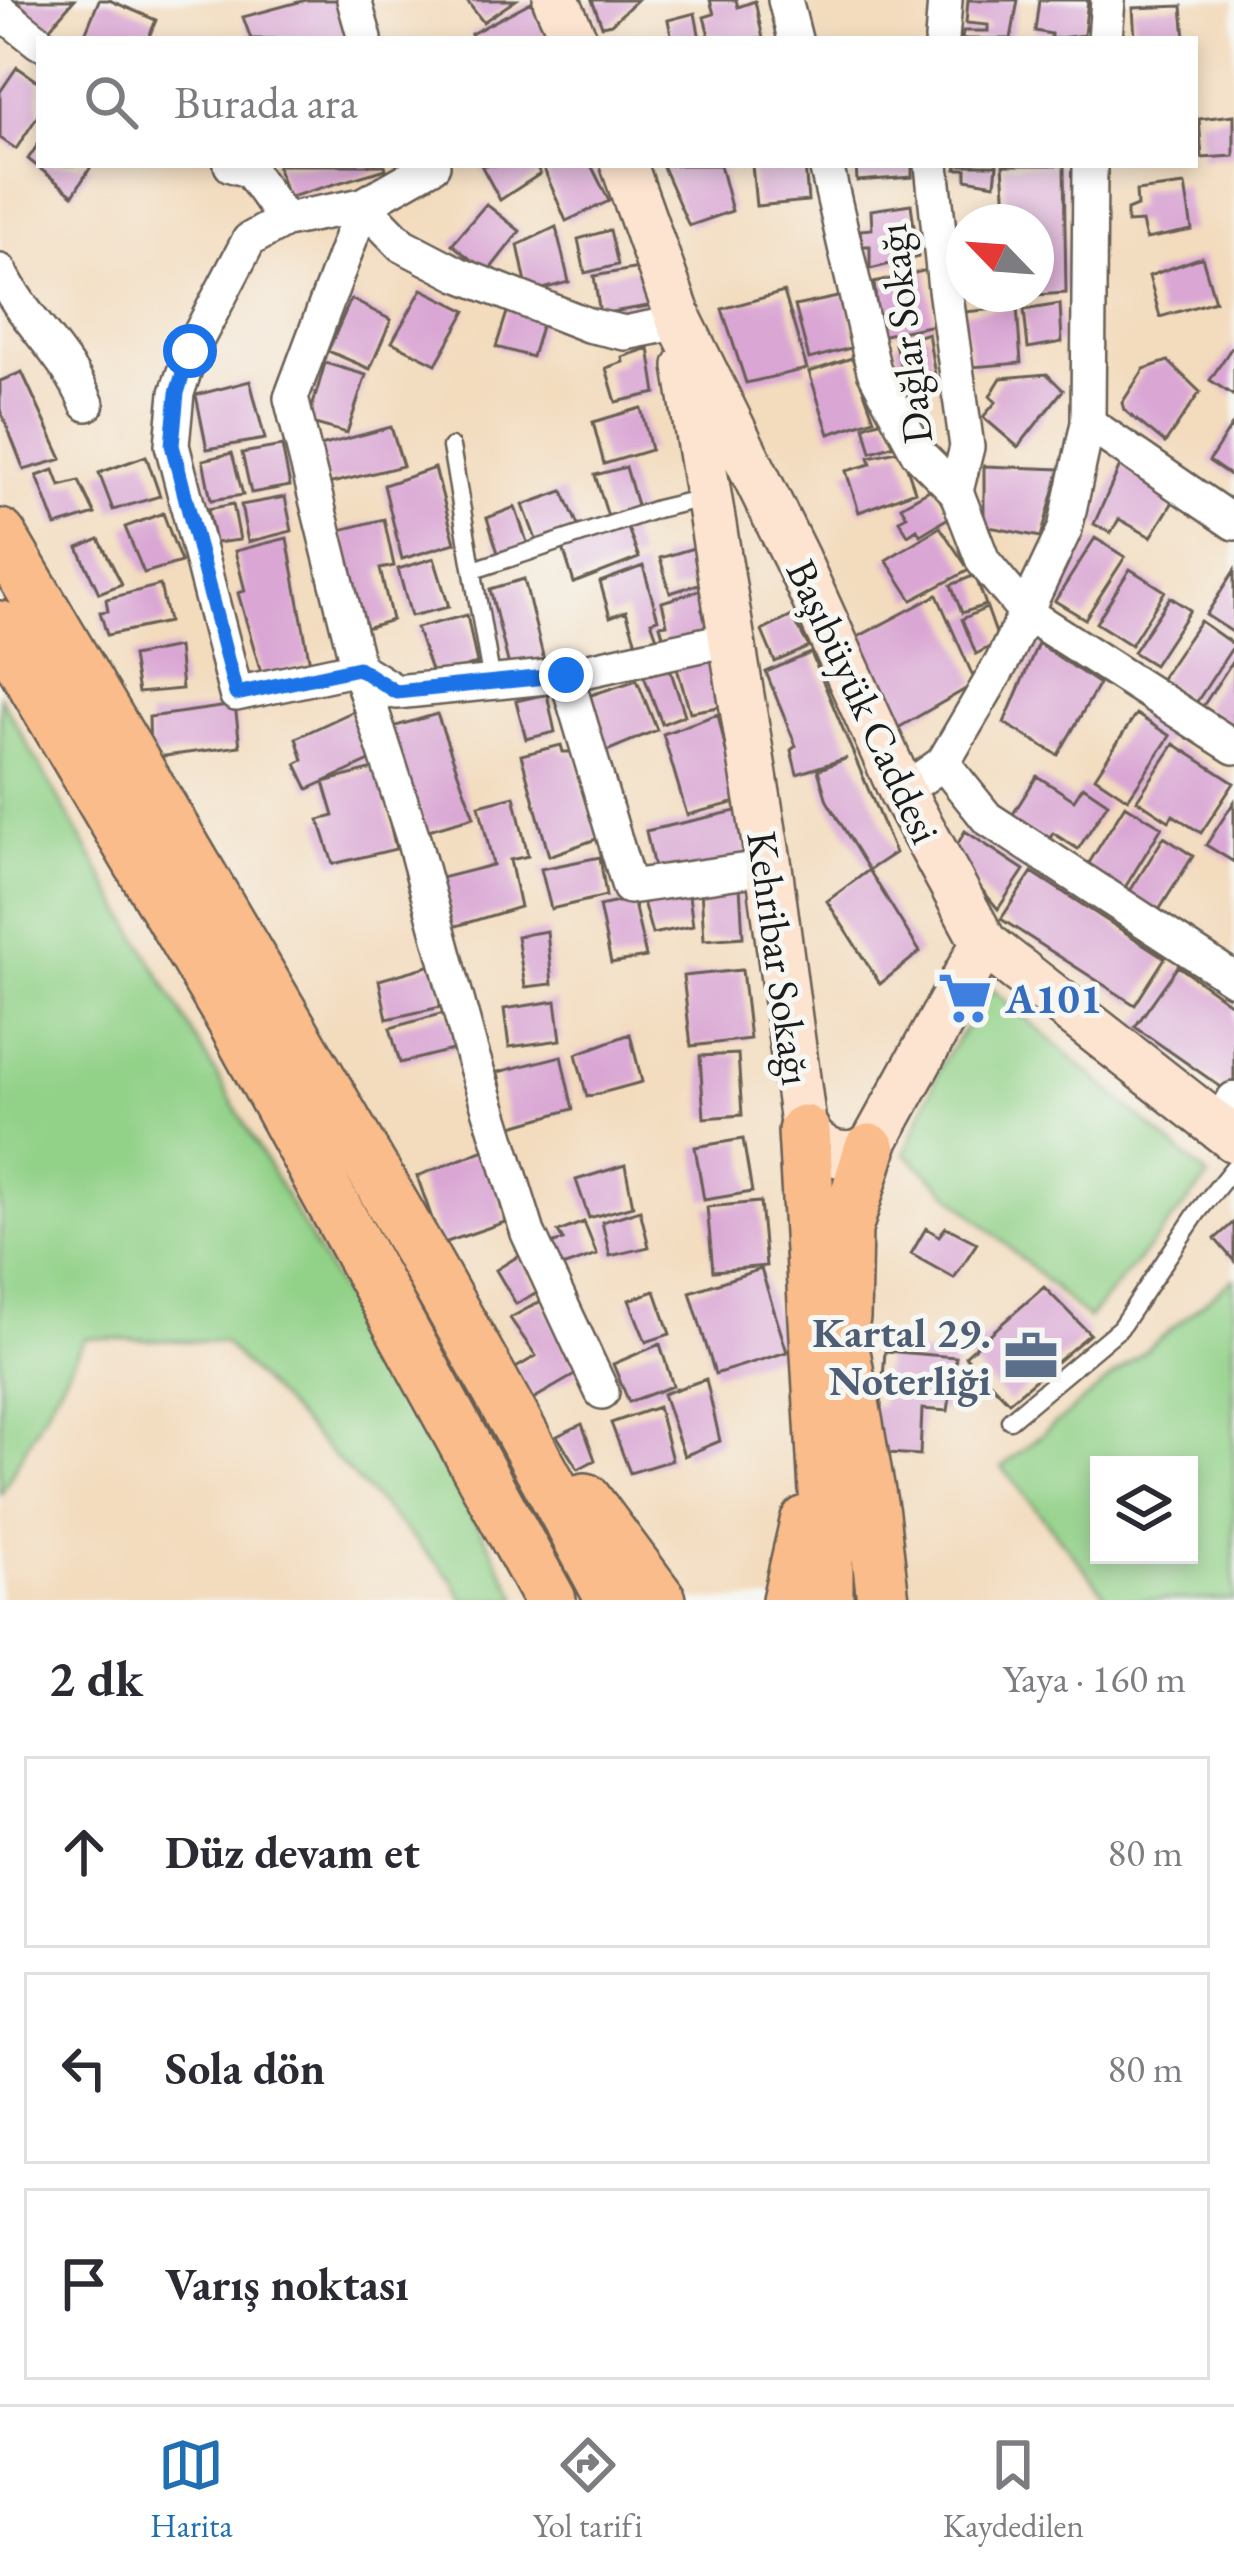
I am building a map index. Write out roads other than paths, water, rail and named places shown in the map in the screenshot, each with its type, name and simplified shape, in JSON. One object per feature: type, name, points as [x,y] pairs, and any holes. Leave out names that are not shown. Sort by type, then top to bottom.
[{"type":"main road","points":[[556,0],[573,36]]},
{"type":"main road","name":"Başıbüyük Caddesi","points":[[625,168],[680,322],[797,560],[902,792],[984,943],[1228,1120]]},
{"type":"main road","name":"Kehribar Sokağı","points":[[680,322],[769,867],[830,1361],[827,1600]]},
{"type":"main road","points":[[0,535],[506,1400],[612,1600]]},
{"type":"main road","points":[[0,627],[232,1019],[550,1600]]},
{"type":"main road","points":[[788,1600],[809,1503],[846,1228],[870,1150],[984,943]]},
{"type":"main road","points":[[803,1131],[817,1147],[835,1155],[870,1150]]},
{"type":"main road","points":[[830,1361],[850,1600]]},
{"type":"main road","points":[[830,1361],[873,1514],[883,1600]]},
{"type":"main road","points":[[506,1400],[660,1600]]},
{"type":"street","points":[[353,0],[364,36]]},
{"type":"street","points":[[785,0],[794,36]]},
{"type":"street","points":[[942,36],[946,0]]},
{"type":"street","points":[[1106,36],[1108,0]]},
{"type":"street","points":[[3,22],[36,40]]},
{"type":"street","points":[[240,168],[250,171],[285,220]]},
{"type":"street","points":[[827,168],[874,371],[918,453],[956,491],[983,561],[1026,613],[1234,747]]},
{"type":"street","name":"Dağlar Sokağı","points":[[932,168],[968,447],[956,491]]},
{"type":"street","points":[[902,792],[943,763],[1026,613],[1065,529],[1088,423],[1090,168]]},
{"type":"street","points":[[413,170],[363,205],[285,220],[249,239],[190,351],[177,393],[172,445],[236,694],[358,668],[396,692],[566,675],[729,639]]},
{"type":"street","points":[[363,205],[402,244],[420,254],[458,274],[588,325],[625,333],[680,322]]},
{"type":"street","points":[[363,205],[291,398],[358,668],[412,835],[471,1051],[529,1233],[602,1391]]},
{"type":"street","points":[[0,271],[10,292],[76,376],[87,404]]},
{"type":"street","points":[[1088,423],[1234,523]]},
{"type":"street","points":[[566,675],[629,887],[769,867]]},
{"type":"street","points":[[943,763],[987,818],[1234,980]]},
{"type":"lane","points":[[451,447],[492,682]]},
{"type":"lane","points":[[474,570],[707,497]]},
{"type":"lane","points":[[1010,1420],[1120,1328],[1197,1213],[1234,1167]]},
{"type":"place","name":"A101","points":[[965,998]]},
{"type":"place","name":"Kartal 29. Noterliği","points":[[1031,1356]]}]
